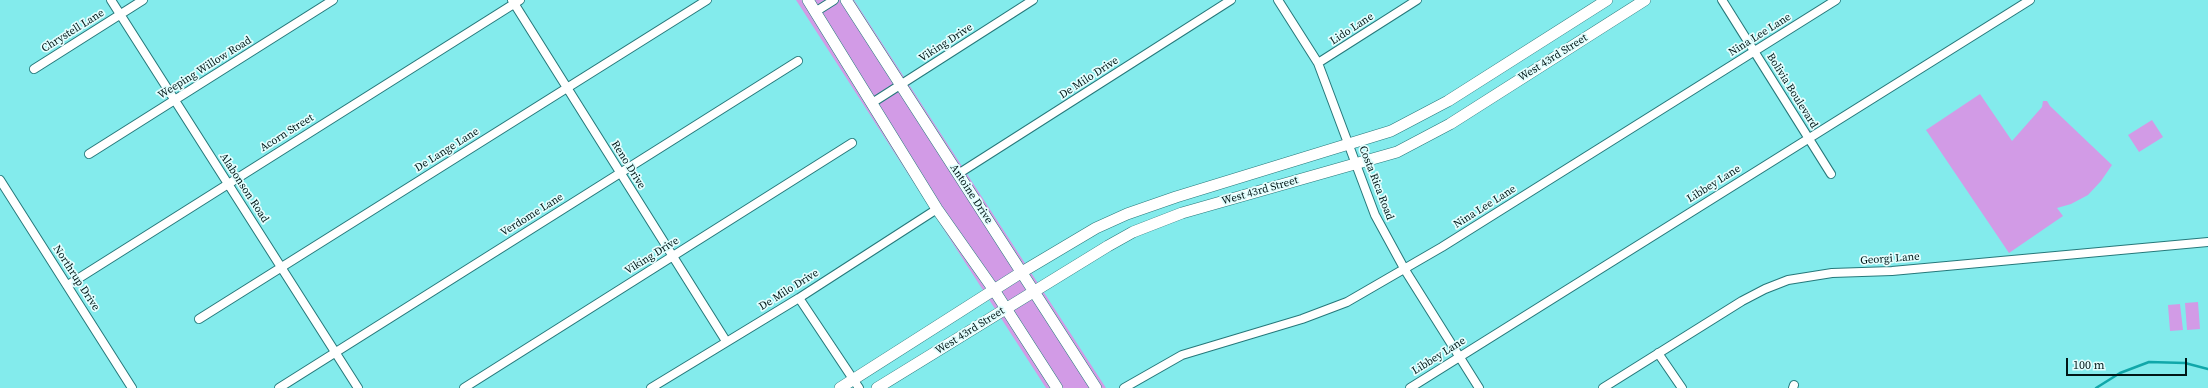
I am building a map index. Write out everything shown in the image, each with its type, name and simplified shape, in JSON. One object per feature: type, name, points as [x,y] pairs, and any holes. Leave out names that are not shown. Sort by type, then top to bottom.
[{"type":"main road","points":[[808,0],[937,208],[994,290],[1057,388]]},
{"type":"main road","name":"Antoine Drive","points":[[846,0],[1096,388]]},
{"type":"main road","name":"West 43rd Street","points":[[840,388],[856,384],[994,290],[1096,228],[1127,214],[1176,197],[1391,132],[1416,119],[1515,59],[1607,0]]},
{"type":"main road","name":"West 43rd Street","points":[[877,388],[1108,246],[1134,232],[1182,213],[1397,152],[1450,124],[1645,0]]},
{"type":"main road","points":[[1515,59],[1525,76]]},
{"type":"main road","points":[[1176,197],[1182,213]]},
{"type":"street","name":"Alabonson Road","points":[[111,0],[358,388]]},
{"type":"street","name":"Chrystell Lane","points":[[34,69],[143,0]]},
{"type":"street","name":"Weeping Willow Road","points":[[89,154],[333,0]]},
{"type":"street","name":"De Lange Lane","points":[[199,319],[707,0]]},
{"type":"street","points":[[815,12],[834,0]]},
{"type":"street","name":"Viking Drive","points":[[872,103],[1033,0]]},
{"type":"street","name":"De Milo Drive","points":[[958,174],[1231,0]]},
{"type":"street","name":"Costa Rica Road","points":[[1278,0],[1318,63],[1375,215],[1405,270],[1479,388]]},
{"type":"street","name":"Lido Lane","points":[[1318,63],[1417,0]]},
{"type":"street","name":"Bolivia Boulevard","points":[[1722,0],[1831,174]]},
{"type":"street","name":"Nina Lee Lane","points":[[1124,388],[1182,355],[1302,319],[1347,302],[1405,270],[1836,0]]},
{"type":"street","name":"Libbey Lane","points":[[1410,388],[2030,0]]},
{"type":"street","name":"Reno Drive","points":[[516,1],[567,88],[726,341]]},
{"type":"street","name":"Acorn Street","points":[[68,285],[516,1]]},
{"type":"street","name":"Verdome Lane","points":[[279,388],[798,61]]},
{"type":"street","name":"Viking Drive","points":[[464,388],[852,143]]},
{"type":"street","name":"Northrup Drive","points":[[0,180],[132,388]]},
{"type":"street","name":"De Milo Drive","points":[[651,388],[799,298],[937,208]]},
{"type":"street","name":"Georgi Lane","points":[[1603,388],[1742,301],[1765,289],[1788,280],[1832,273],[1892,271],[2208,242]]},
{"type":"street","points":[[799,298],[856,384]]},
{"type":"street","points":[[1658,353],[1682,388]]},
{"type":"shaded area","points":[[796,0],[854,0],[1106,388],[1046,388]]},
{"type":"shaded area","points":[[1980,94],[2012,141],[2042,107],[2043,101],[2047,101],[2050,106],[2112,165],[2101,181],[2088,195],[2071,204],[2057,208],[2063,216],[2009,253],[1926,130]]},
{"type":"shaded area","points":[[2152,120],[2163,137],[2139,152],[2128,135]]},
{"type":"shaded area","points":[[2198,302],[2200,329],[2187,330],[2185,303]]},
{"type":"shaded area","points":[[2180,304],[2183,330],[2170,331],[2168,305]]},
{"type":"waterway","points":[[2096,388],[2120,373],[2149,362],[2185,363],[2208,369]]}]
